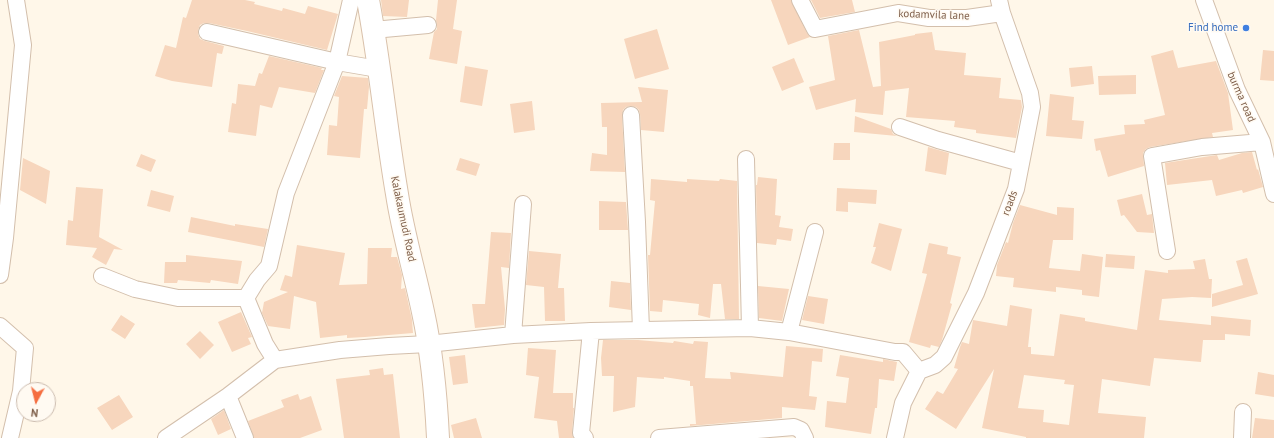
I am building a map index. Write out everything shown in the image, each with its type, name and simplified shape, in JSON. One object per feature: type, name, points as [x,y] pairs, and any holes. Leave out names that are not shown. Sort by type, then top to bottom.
[{"type":"street","points":[[0,275],[5,238],[23,45],[16,0]]},
{"type":"street","points":[[246,298],[257,280],[269,266],[286,193],[337,62],[351,0]]},
{"type":"street","name":"Kalakaumudi Road","points":[[368,0],[397,196],[423,314],[428,344],[436,400],[438,438]]},
{"type":"street","name":"kodamvila lane","points":[[800,0],[815,29],[898,13],[929,18],[967,18],[1000,6]]},
{"type":"street","name":"burma road","points":[[1204,0],[1237,90],[1262,142],[1274,194]]},
{"type":"street","name":"roads","points":[[919,371],[935,365],[944,357],[976,294],[1016,189],[1032,107],[1030,93],[1000,6]]},
{"type":"street","points":[[373,30],[428,25]]},
{"type":"street","points":[[207,32],[337,62],[378,69]]},
{"type":"street","points":[[631,115],[641,330]]},
{"type":"street","points":[[900,128],[1021,163]]},
{"type":"street","points":[[1167,252],[1152,156],[1202,147],[1262,142]]},
{"type":"street","points":[[746,159],[750,328]]},
{"type":"street","points":[[513,335],[523,204]]},
{"type":"street","points":[[789,332],[815,232]]},
{"type":"street","points":[[102,276],[135,289],[178,298],[246,298]]},
{"type":"street","points":[[246,298],[265,344],[275,360]]},
{"type":"street","points":[[0,326],[24,348],[21,391],[10,438]]},
{"type":"street","points":[[166,438],[228,396],[275,360],[340,350],[428,344],[513,335],[591,331],[750,328],[789,332],[895,352],[903,352],[919,371],[903,403],[894,438]]},
{"type":"street","points":[[585,438],[581,433],[591,331]]},
{"type":"street","points":[[228,396],[245,438]]},
{"type":"street","points":[[1242,438],[1243,412]]},
{"type":"street","points":[[659,438],[794,427],[801,430],[805,438]]},
{"type":"building","points":[[192,0],[245,0],[255,2],[254,4],[282,11],[283,8],[305,14],[308,6],[338,14],[327,50],[209,23],[200,25],[198,34],[200,39],[224,46],[222,54],[217,53],[212,87],[172,81],[155,76],[165,45],[176,48],[183,17],[186,18]]},
{"type":"building","points":[[381,0],[409,0],[407,17],[383,16]]},
{"type":"building","points":[[438,0],[457,0],[453,29],[462,31],[457,64],[429,59],[434,32],[437,29],[436,20]]},
{"type":"building","points":[[771,0],[791,0],[810,37],[788,45]]},
{"type":"building","points":[[811,0],[852,0],[855,12],[820,18]]},
{"type":"building","points":[[657,29],[669,69],[635,79],[624,39]]},
{"type":"building","points":[[859,30],[873,87],[881,86],[879,42],[932,32],[935,50],[966,53],[964,75],[1001,78],[999,98],[1021,100],[1022,107],[1016,138],[976,133],[976,130],[954,127],[955,121],[906,117],[909,88],[885,91],[883,115],[855,112],[856,99],[816,110],[809,87],[835,80],[828,36]]},
{"type":"building","points":[[1173,50],[1178,68],[1216,61],[1228,93],[1233,130],[1212,133],[1213,137],[1150,147],[1143,153],[1144,166],[1108,177],[1100,150],[1096,151],[1094,139],[1125,134],[1124,125],[1145,124],[1144,120],[1165,115],[1151,56]]},
{"type":"building","points":[[1263,50],[1274,51],[1274,81],[1260,80]]},
{"type":"building","points":[[269,56],[322,68],[321,70],[324,70],[315,93],[279,87],[272,108],[260,105],[256,136],[228,132],[232,103],[236,104],[238,84],[255,86],[259,73],[262,74]]},
{"type":"building","points":[[794,58],[804,82],[782,91],[772,67]]},
{"type":"building","points":[[465,66],[488,70],[482,106],[460,102]]},
{"type":"building","points":[[1092,66],[1094,84],[1071,87],[1069,68]]},
{"type":"building","points":[[1136,75],[1136,94],[1099,95],[1098,76]]},
{"type":"building","points":[[342,76],[368,78],[369,87],[367,109],[364,109],[360,158],[327,155],[329,125],[337,126],[339,97],[334,96]]},
{"type":"building","points":[[638,87],[668,90],[664,132],[641,130],[639,110],[636,107],[626,107],[623,110],[622,116],[625,172],[590,171],[592,153],[607,155],[607,127],[602,127],[601,103],[642,102]]},
{"type":"building","points":[[1050,94],[1074,97],[1072,120],[1084,121],[1082,139],[1046,136]]},
{"type":"building","points":[[532,101],[535,130],[514,133],[510,104]]},
{"type":"building","points":[[855,116],[891,129],[893,134],[897,136],[854,132]]},
{"type":"building","points":[[834,143],[850,143],[850,160],[833,160]]},
{"type":"building","points":[[928,147],[949,153],[946,175],[925,171]]},
{"type":"building","points":[[1252,152],[1263,187],[1243,193],[1242,190],[1216,196],[1212,180],[1167,185],[1165,163],[1217,155],[1219,160],[1242,153]]},
{"type":"building","points":[[141,154],[156,160],[151,172],[136,166]]},
{"type":"building","points":[[23,158],[50,171],[46,204],[20,190]]},
{"type":"building","points":[[460,158],[480,164],[476,176],[456,170]]},
{"type":"building","points":[[758,177],[777,179],[775,215],[781,216],[779,227],[793,229],[791,241],[777,239],[776,245],[757,243],[756,185]]},
{"type":"building","points":[[651,179],[687,182],[687,179],[719,181],[720,179],[737,181],[739,319],[725,319],[721,284],[713,284],[710,318],[698,315],[699,304],[663,300],[662,312],[650,311],[648,255],[650,255],[655,201],[650,200]]},
{"type":"building","points":[[76,187],[103,189],[99,237],[123,250],[114,249],[106,265],[92,257],[97,248],[66,245],[68,220],[73,221]]},
{"type":"building","points":[[837,188],[877,190],[876,204],[848,202],[848,212],[836,211]]},
{"type":"building","points":[[151,190],[174,196],[170,212],[147,206]]},
{"type":"building","points":[[1142,194],[1147,215],[1152,214],[1154,233],[1137,232],[1124,215],[1121,216],[1117,200]]},
{"type":"building","points":[[599,201],[626,202],[628,230],[599,230]]},
{"type":"building","points":[[1020,205],[1057,215],[1057,207],[1074,208],[1073,240],[1053,240],[1049,268],[1080,271],[1082,254],[1103,257],[1099,297],[1082,295],[1082,290],[1056,287],[1056,292],[1013,287],[1014,278],[996,276],[997,265],[1006,242],[1008,243],[1013,223]]},
{"type":"building","points":[[191,217],[235,226],[235,224],[268,229],[264,247],[188,232]]},
{"type":"building","points":[[879,223],[902,229],[891,271],[871,263],[876,247],[873,247]]},
{"type":"building","points":[[491,232],[511,233],[509,268],[501,267],[505,309],[504,325],[475,328],[472,304],[485,304]]},
{"type":"building","points":[[929,243],[948,247],[947,254],[961,257],[950,303],[952,304],[942,340],[939,347],[931,345],[930,348],[909,342],[927,274],[922,273]]},
{"type":"building","points":[[297,245],[345,253],[339,285],[367,284],[368,248],[392,248],[391,257],[397,257],[402,275],[401,289],[405,288],[412,320],[413,333],[347,338],[347,335],[320,338],[316,302],[294,296],[290,329],[268,326],[262,313],[264,302],[288,292],[280,290],[285,275],[292,277]]},
{"type":"building","points":[[529,251],[561,254],[558,288],[564,288],[565,321],[545,321],[544,287],[526,285]]},
{"type":"building","points":[[1106,254],[1135,256],[1134,269],[1105,267]]},
{"type":"building","points":[[186,255],[242,261],[238,284],[211,280],[210,283],[178,280],[177,283],[164,283],[165,262],[186,262]]},
{"type":"building","points":[[1247,258],[1258,294],[1212,307],[1212,294],[1243,285],[1236,261]]},
{"type":"building","points":[[1205,259],[1209,279],[1212,279],[1211,298],[1192,297],[1162,299],[1159,320],[1211,325],[1211,316],[1251,320],[1250,336],[1225,334],[1225,340],[1203,340],[1201,362],[1154,358],[1150,386],[1102,379],[1098,413],[1146,417],[1144,438],[1026,438],[982,428],[994,369],[956,429],[925,409],[937,391],[943,394],[958,369],[954,368],[960,347],[962,342],[969,344],[973,320],[1007,326],[1010,305],[1032,309],[1028,347],[1031,347],[1031,354],[1054,356],[1060,314],[1085,318],[1085,321],[1137,330],[1145,270],[1168,273],[1168,270],[1195,269],[1193,261]],"holes":[[[1024,375],[1065,380],[1064,384],[1074,385],[1069,425],[1043,422],[1044,410],[1018,408]]]},
{"type":"building","points":[[611,281],[630,283],[631,310],[609,307]]},
{"type":"building","points":[[758,286],[789,289],[782,321],[759,318]]},
{"type":"building","points":[[808,296],[828,299],[824,324],[802,320]]},
{"type":"building","points":[[241,312],[252,337],[248,338],[251,344],[232,352],[218,322]]},
{"type":"building","points":[[121,315],[135,324],[125,339],[111,330]]},
{"type":"building","points":[[200,331],[214,345],[200,359],[186,344]]},
{"type":"building","points":[[603,340],[638,340],[673,343],[674,341],[693,344],[694,341],[708,342],[705,378],[731,379],[730,372],[783,377],[786,346],[823,349],[822,362],[812,361],[809,396],[817,397],[815,410],[782,407],[782,418],[690,426],[690,424],[696,424],[693,386],[690,386],[690,381],[664,377],[664,379],[637,377],[635,407],[613,412],[614,376],[602,376],[601,358]]},
{"type":"building","points":[[528,348],[556,350],[553,393],[573,393],[573,438],[559,438],[557,421],[534,418],[539,377],[526,375]]},
{"type":"building","points":[[465,355],[468,383],[453,385],[449,357]]},
{"type":"building","points":[[840,355],[883,362],[883,359],[897,362],[894,381],[879,379],[877,408],[875,408],[871,434],[825,427],[827,401],[846,403],[849,378],[836,376]]},
{"type":"building","points":[[383,368],[384,375],[393,374],[400,438],[344,438],[336,379],[370,375],[369,370]]},
{"type":"building","points":[[1258,372],[1274,375],[1274,397],[1255,394]]},
{"type":"building","points":[[298,394],[300,400],[311,396],[322,430],[300,438],[254,438],[248,421],[284,407],[281,400]]},
{"type":"building","points":[[119,395],[133,417],[112,430],[97,408]]},
{"type":"building","points":[[224,410],[231,429],[218,435],[211,419]]},
{"type":"building","points":[[476,418],[482,438],[454,438],[451,425]]},
{"type":"building","points":[[1255,418],[1274,420],[1274,438],[1252,438]]},
{"type":"place","name":"Find home","points":[[1246,28]]}]
